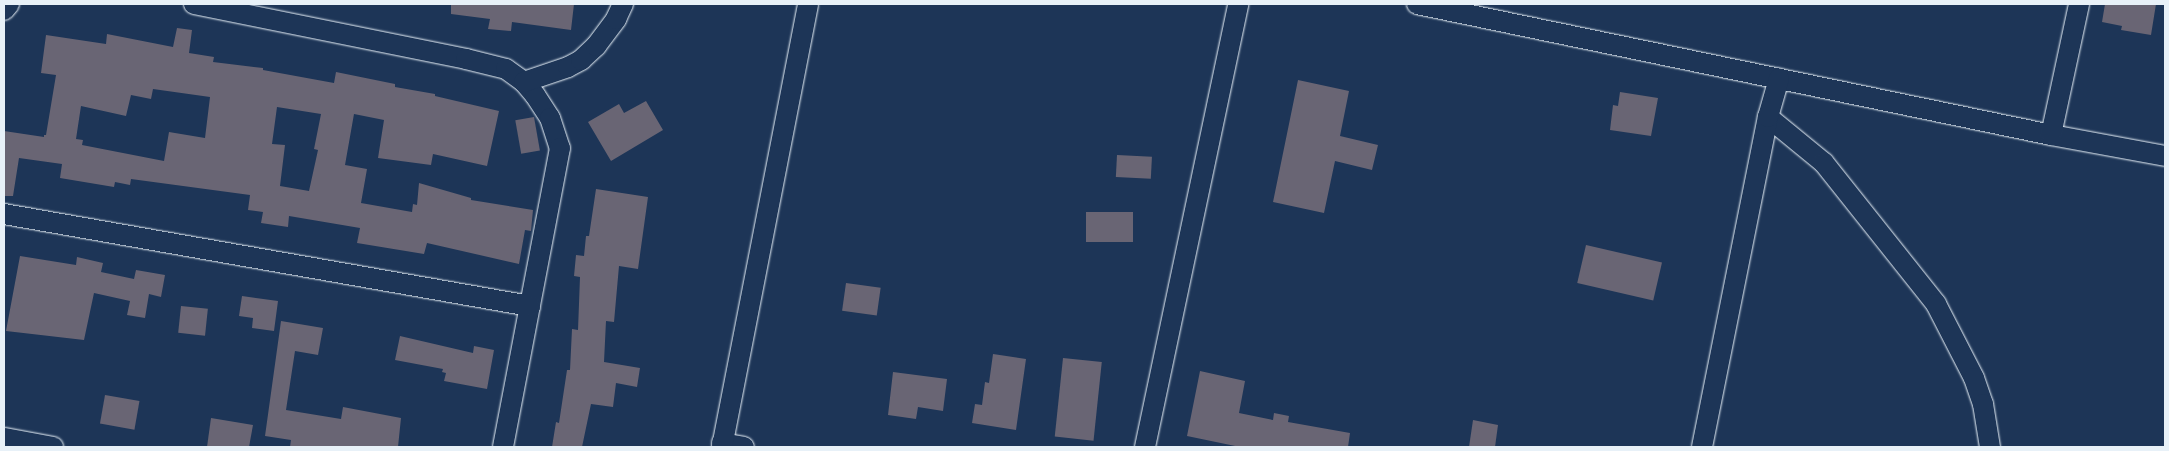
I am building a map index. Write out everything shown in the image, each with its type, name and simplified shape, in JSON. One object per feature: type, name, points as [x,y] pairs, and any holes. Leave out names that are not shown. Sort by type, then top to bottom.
[{"type":"street","points":[[4,10],[9,4]]},
{"type":"street","points":[[194,4],[466,59],[506,69],[524,82],[550,118],[560,148],[503,447]]},
{"type":"street","points":[[524,82],[568,67],[581,60],[596,46],[616,18],[623,4]]},
{"type":"street","points":[[744,447],[722,445],[808,4]]},
{"type":"street","points":[[1145,447],[1238,4]]},
{"type":"street","points":[[1417,4],[2051,135],[2165,156]]},
{"type":"street","points":[[2051,135],[2079,4]]},
{"type":"street","points":[[1702,447],[1768,117],[1779,79]]},
{"type":"street","points":[[1768,117],[1824,163],[1936,304],[1974,378],[1983,404],[1990,447]]},
{"type":"street","points":[[4,214],[530,306]]},
{"type":"street","points":[[4,438],[53,447]]},
{"type":"building","points":[[451,4],[574,4],[571,30],[512,22],[511,31],[488,29],[490,19],[451,14]]},
{"type":"building","points":[[2105,4],[2156,4],[2151,35],[2121,30],[2122,26],[2102,22]]},
{"type":"building","points":[[177,28],[192,30],[189,53],[214,57],[213,62],[263,68],[263,70],[334,83],[336,72],[395,84],[395,87],[435,94],[435,96],[499,111],[487,166],[433,154],[431,165],[378,158],[384,120],[354,114],[345,165],[367,169],[361,203],[412,212],[413,204],[417,205],[419,183],[471,198],[471,200],[533,210],[531,231],[525,230],[519,264],[427,243],[424,254],[357,243],[360,228],[289,216],[288,227],[261,223],[263,212],[248,210],[250,195],[131,179],[130,185],[115,182],[114,187],[60,178],[62,164],[19,158],[13,196],[4,196],[4,131],[44,137],[46,135],[56,75],[41,73],[46,35],[106,44],[107,34],[173,47]],"holes":[[[153,89],[210,97],[205,138],[169,132],[164,161],[82,145],[83,140],[76,139],[81,106],[126,116],[131,95],[151,99]],[[277,107],[321,114],[314,149],[318,150],[309,191],[280,186],[285,145],[272,144]]]},
{"type":"building","points":[[1298,80],[1349,91],[1340,136],[1378,145],[1372,170],[1335,161],[1324,213],[1273,202]]},
{"type":"building","points":[[1620,92],[1658,98],[1651,136],[1610,130],[1613,105],[1618,106]]},
{"type":"building","points":[[646,101],[663,130],[611,161],[588,122],[619,104],[624,113]]},
{"type":"building","points":[[534,117],[540,150],[521,154],[515,120]]},
{"type":"building","points":[[1117,155],[1152,157],[1151,179],[1116,177]]},
{"type":"building","points":[[596,189],[648,197],[638,269],[619,266],[614,322],[606,321],[604,362],[640,368],[637,387],[616,383],[613,407],[591,404],[582,447],[552,447],[556,422],[559,423],[567,370],[570,370],[572,329],[578,330],[580,277],[574,276],[576,255],[584,256],[586,236],[589,236]]},
{"type":"building","points":[[1086,212],[1133,212],[1133,242],[1086,242]]},
{"type":"building","points":[[1586,245],[1662,263],[1653,301],[1577,283]]},
{"type":"building","points":[[20,256],[76,265],[77,257],[103,263],[101,272],[134,279],[136,270],[165,275],[161,297],[149,294],[145,318],[127,315],[130,301],[94,293],[84,340],[6,331]]},
{"type":"building","points":[[846,283],[881,288],[877,316],[842,311]]},
{"type":"building","points":[[242,296],[278,301],[274,331],[252,328],[253,318],[239,316]]},
{"type":"building","points":[[181,306],[208,309],[205,336],[178,333]]},
{"type":"building","points":[[281,321],[323,328],[318,355],[295,351],[286,410],[341,419],[343,407],[401,418],[398,447],[290,447],[291,440],[265,436]]},
{"type":"building","points":[[400,336],[473,353],[474,346],[494,350],[487,389],[444,381],[446,373],[442,372],[443,369],[395,360]]},
{"type":"building","points":[[993,354],[1026,359],[1016,430],[972,423],[975,404],[982,405],[985,382],[989,383]]},
{"type":"building","points":[[1063,358],[1102,362],[1094,441],[1055,437]]},
{"type":"building","points":[[1200,371],[1245,381],[1239,413],[1273,420],[1274,413],[1289,416],[1288,422],[1350,433],[1348,447],[1240,447],[1187,436]]},
{"type":"building","points":[[893,372],[947,379],[943,411],[918,407],[916,419],[888,415]]},
{"type":"building","points":[[105,395],[139,401],[134,430],[100,424]]},
{"type":"building","points":[[211,418],[253,425],[249,447],[207,447]]},
{"type":"building","points":[[1473,420],[1498,425],[1495,447],[1469,447]]}]
